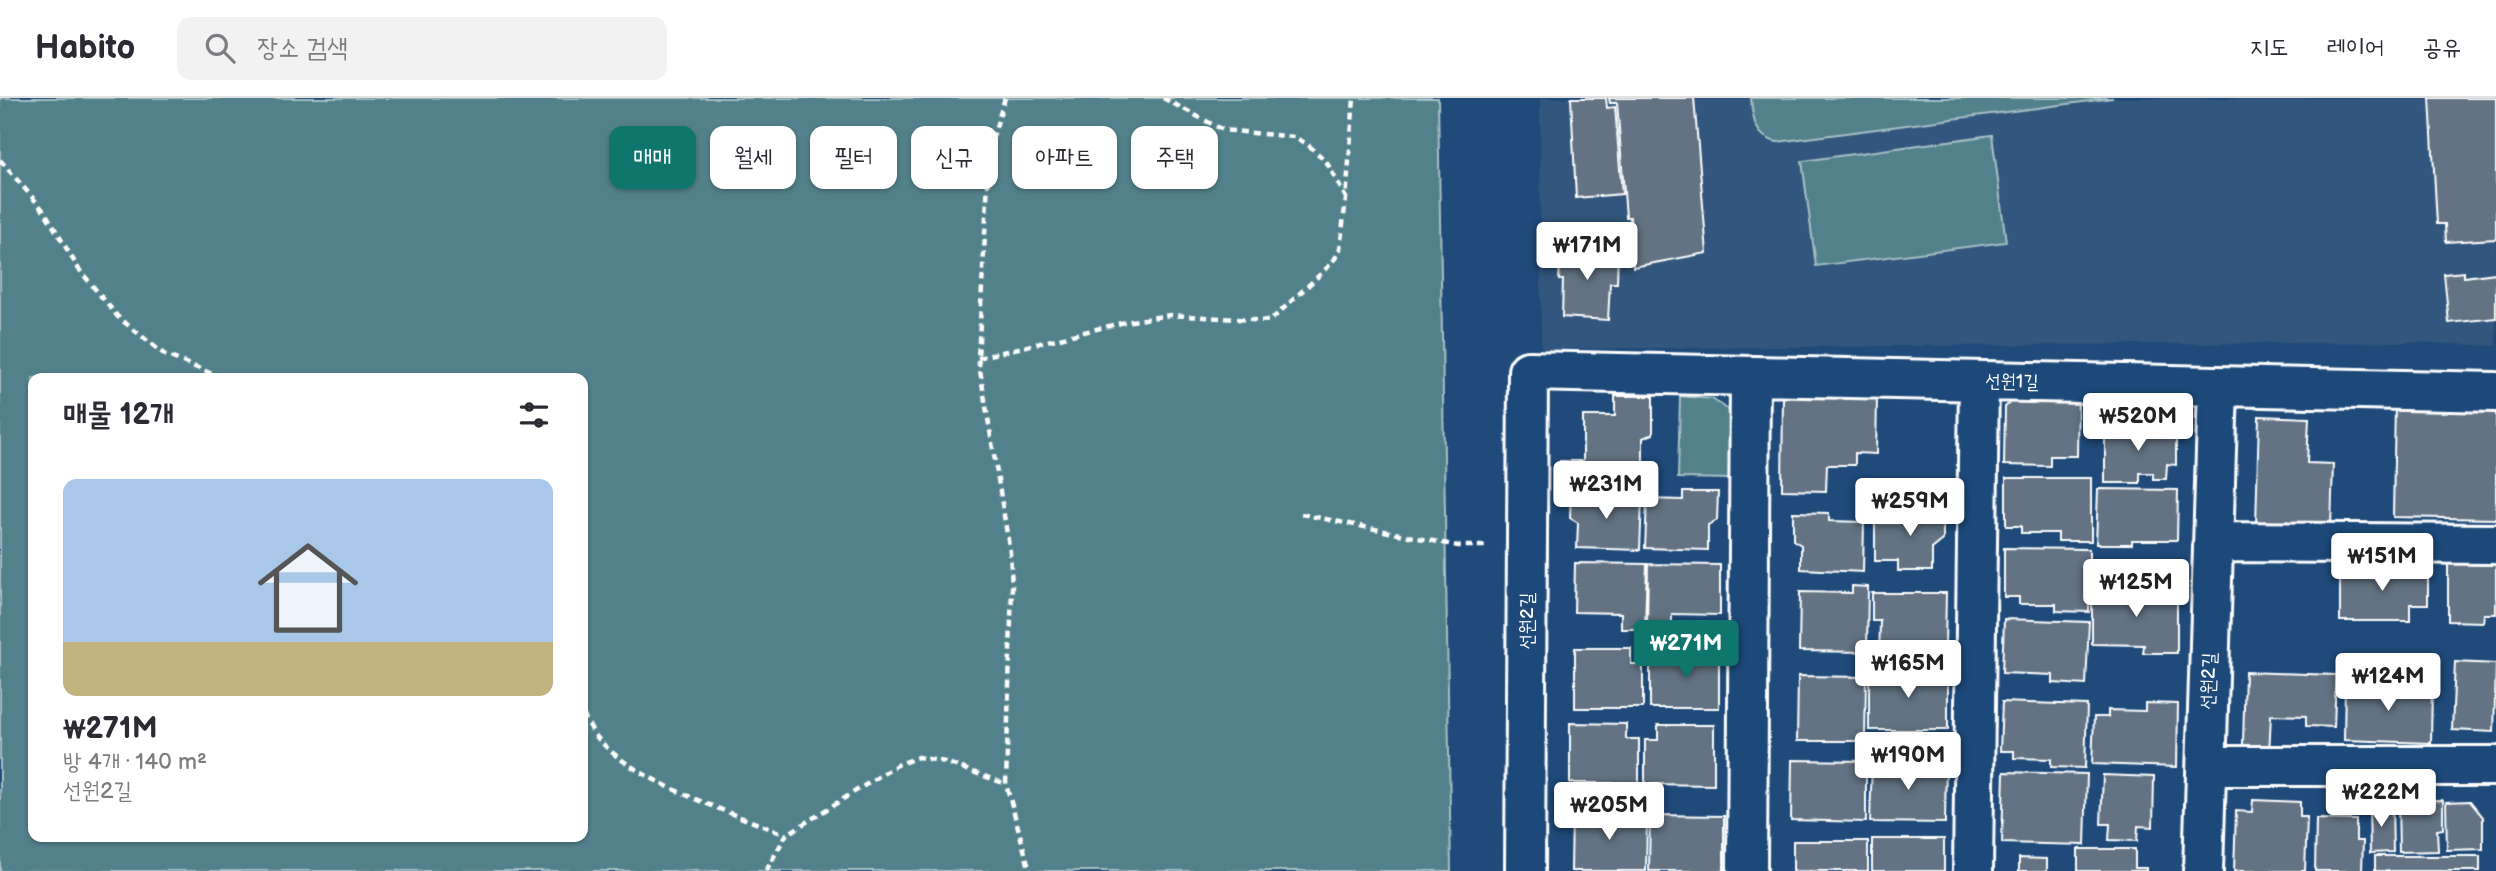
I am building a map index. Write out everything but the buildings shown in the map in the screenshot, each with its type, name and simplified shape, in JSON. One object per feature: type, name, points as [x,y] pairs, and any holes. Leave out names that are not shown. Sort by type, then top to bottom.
[{"type":"street","name":"선원1길","points":[[1528,371],[2496,392]]},
{"type":"street","name":"선원2길","points":[[1525,871],[1528,371]]},
{"type":"street","points":[[1747,871],[1750,376]]},
{"type":"street","points":[[1973,871],[1979,381]]},
{"type":"street","name":"선원2길","points":[[2203,871],[2218,386]]},
{"type":"street","points":[[2214,542],[2496,544]]},
{"type":"street","points":[[2207,766],[2496,766]]},
{"type":"path","points":[[1005,98],[990,146],[978,358],[1010,552],[1012,586],[1006,784],[1030,871]]},
{"type":"path","points":[[1163,98],[1223,130],[1294,137],[1307,144],[1326,161],[1346,199]]},
{"type":"path","points":[[978,358],[1125,322],[1170,315],[1270,321],[1336,257],[1340,249],[1354,98]]},
{"type":"path","points":[[0,160],[45,212],[78,268],[118,317],[165,355],[209,373]]},
{"type":"path","points":[[1301,514],[1458,546]]},
{"type":"path","points":[[588,722],[601,743],[621,760],[684,794],[786,835]]},
{"type":"path","points":[[766,871],[786,835],[897,765],[918,757],[945,762],[1006,784]]},
{"type":"shaded area","points":[[1540,98],[2496,98],[2496,346],[2410,342],[1541,349]]},
{"type":"green space","points":[[0,98],[1438,98],[1451,871],[0,871]]},
{"type":"green space","points":[[1751,98],[2113,98],[1777,142],[1769,140],[1756,126]]},
{"type":"green space","points":[[1992,135],[2006,242],[1816,266],[1802,161]]},
{"type":"green space","points":[[1680,396],[1712,399],[1730,411],[1731,479],[1678,478]]}]
